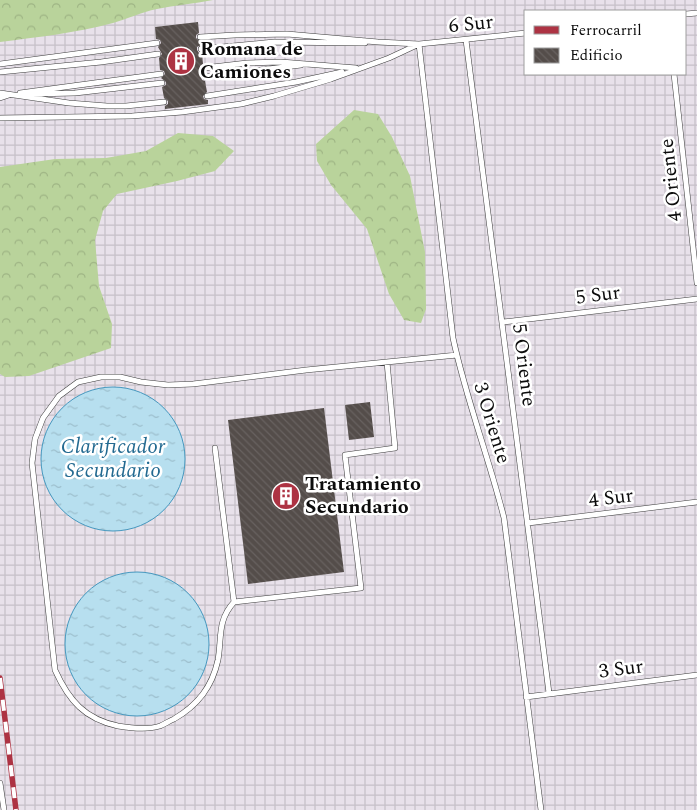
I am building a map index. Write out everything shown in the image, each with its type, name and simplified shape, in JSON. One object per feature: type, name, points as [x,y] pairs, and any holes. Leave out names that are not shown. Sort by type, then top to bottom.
[{"type":"lane","name":"6 Sur","points":[[419,44],[524,33]]},
{"type":"lane","points":[[200,37],[235,34],[287,34],[419,44]]},
{"type":"lane","name":"5 Oriente","points":[[466,40],[549,693]]},
{"type":"lane","points":[[201,48],[274,42],[351,44],[378,42]]},
{"type":"lane","points":[[0,64],[157,43]]},
{"type":"lane","points":[[0,118],[132,116],[207,109],[274,96],[331,79],[389,58],[419,44]]},
{"type":"lane","name":"3 Oriente","points":[[419,44],[453,338],[504,518],[541,810]]},
{"type":"lane","points":[[0,72],[158,54]]},
{"type":"lane","points":[[204,68],[264,62],[359,69]]},
{"type":"lane","points":[[205,77],[310,64]]},
{"type":"lane","points":[[207,96],[296,82],[359,69]]},
{"type":"lane","points":[[0,98],[12,94],[161,74]]},
{"type":"lane","name":"4 Oriente","points":[[674,75],[697,283]]},
{"type":"lane","points":[[12,94],[75,93],[162,83]]},
{"type":"lane","points":[[0,93],[107,106],[164,102]]},
{"type":"lane","name":"5 Sur","points":[[503,322],[697,299]]},
{"type":"lane","points":[[387,362],[395,448],[345,455],[361,588],[234,602],[228,609],[221,624],[218,658],[212,682],[203,695],[187,711],[160,726],[129,728],[101,722],[80,708],[63,687],[55,670],[32,463],[35,439],[43,418],[59,396],[78,382],[101,377],[120,377],[168,385],[193,384],[387,362],[457,355]]},
{"type":"lane","points":[[215,448],[234,602]]},
{"type":"lane","name":"4 Sur","points":[[528,523],[697,502]]},
{"type":"lane","name":"3 Sur","points":[[526,697],[697,675]]},
{"type":"lane","points":[[0,783],[4,810]]},
{"type":"shaded area","points":[[0,0],[697,0],[697,810],[0,810]]},
{"type":"green space","points":[[0,0],[213,0],[151,10],[113,23],[85,29],[0,42]]},
{"type":"green space","points":[[354,110],[378,114],[392,137],[410,176],[425,252],[426,309],[421,323],[404,320],[389,294],[367,229],[331,185],[317,161],[316,144]]},
{"type":"green space","points":[[178,133],[213,136],[234,151],[215,171],[117,194],[103,211],[95,240],[99,286],[112,324],[111,348],[29,376],[5,377],[0,374],[0,167],[55,159],[106,158],[146,151]]},
{"type":"water","name":"Clarificador Secundario","points":[[113,387],[141,392],[164,408],[180,431],[185,459],[180,487],[164,510],[141,526],[113,531],[85,526],[62,510],[46,487],[41,459],[46,431],[62,408],[85,392]]},
{"type":"water","points":[[137,572],[165,577],[188,593],[204,616],[209,644],[204,672],[188,695],[165,711],[137,716],[109,711],[86,695],[70,672],[65,644],[70,616],[86,593],[109,577]]},
{"type":"building","name":"Romana de Camiones","points":[[198,22],[199,33],[196,35],[196,38],[200,41],[201,45],[197,47],[197,50],[199,53],[202,53],[203,64],[200,66],[200,69],[204,73],[201,77],[205,81],[207,92],[203,96],[204,99],[208,100],[208,104],[165,109],[168,101],[164,98],[162,87],[166,85],[166,82],[161,78],[165,74],[164,71],[160,70],[159,58],[162,54],[158,47],[161,43],[160,40],[156,39],[155,27]]},
{"type":"building","points":[[370,402],[374,437],[349,440],[345,405]]},
{"type":"building","name":"Tratamiento Secundario","points":[[324,408],[344,572],[248,584],[228,420]]},
{"type":"railway","points":[[0,678],[16,810]]},
{"type":"place","name":"Romana de Camiones","points":[[181,61]]},
{"type":"place","name":"Tratamiento Secundario","points":[[286,496]]}]
